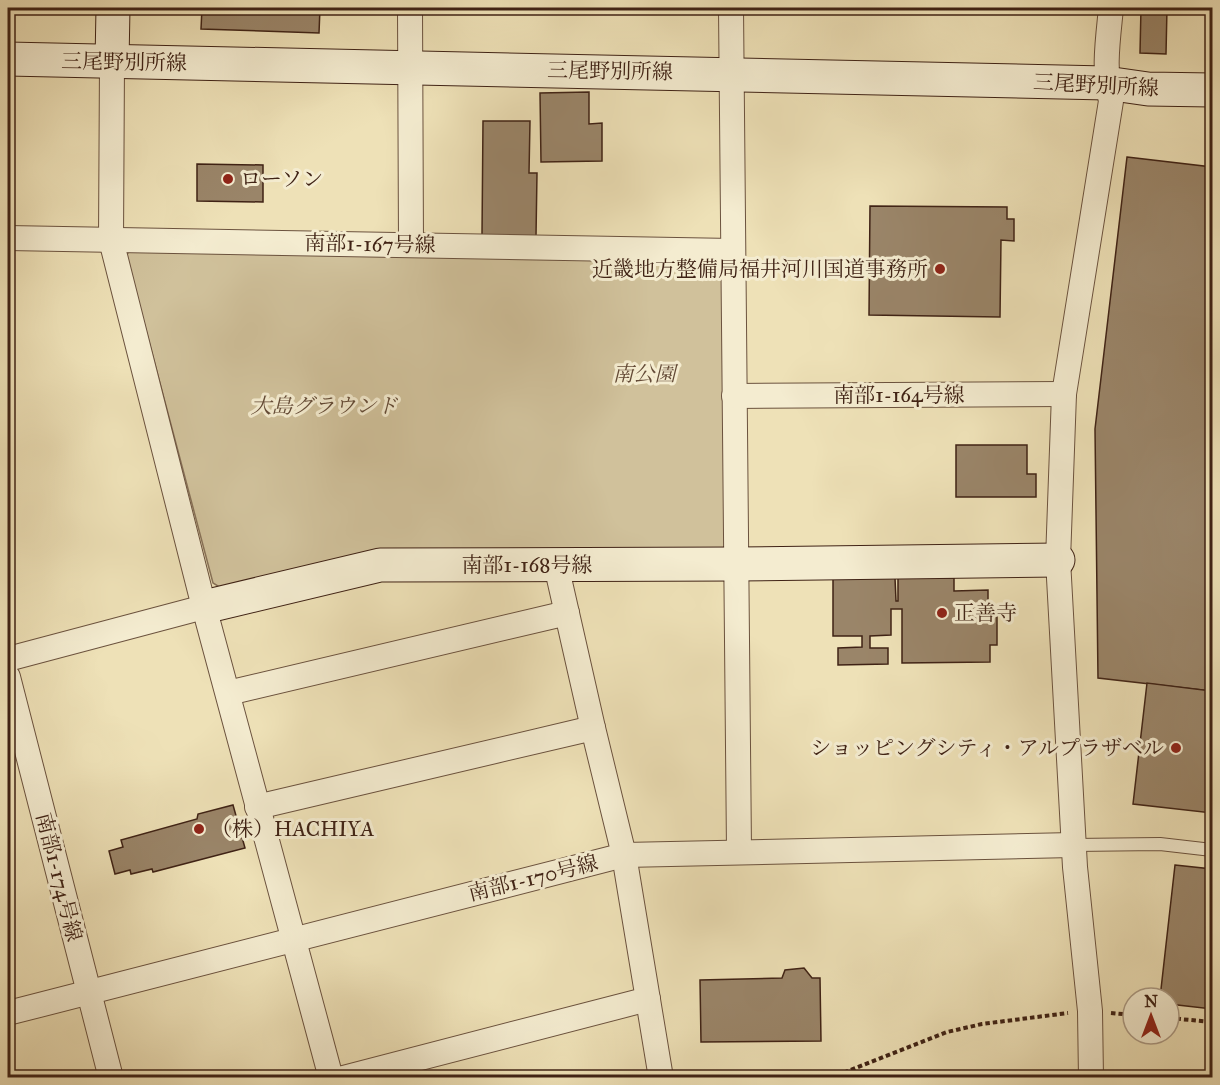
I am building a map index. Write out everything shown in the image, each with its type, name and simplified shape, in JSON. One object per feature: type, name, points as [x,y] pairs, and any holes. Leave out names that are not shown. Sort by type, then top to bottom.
[{"type":"main road","points":[[112,62],[113,8]]},
{"type":"main road","name":"三尾野別所線","points":[[8,59],[733,73],[1106,83],[1148,89],[1212,90]]},
{"type":"main road","name":"南部1-168号線","points":[[204,607],[380,565],[1058,560]]},
{"type":"street","points":[[410,8],[411,244]]},
{"type":"street","points":[[731,8],[739,851]]},
{"type":"street","points":[[1091,1077],[1090,1016],[1073,845],[1058,560],[1064,394],[1111,101],[1106,83],[1111,8]]},
{"type":"street","points":[[112,62],[111,240],[204,607],[331,1077]]},
{"type":"street","name":"南部1-167号線","points":[[8,238],[733,251]]},
{"type":"street","name":"南部1-164号線","points":[[734,396],[1064,394]]},
{"type":"street","points":[[556,565],[624,855],[661,1077]]},
{"type":"street","name":"南部1-168号線","points":[[8,659],[204,607]]},
{"type":"street","points":[[228,693],[567,613]]},
{"type":"street","name":"南部1-174号線","points":[[8,677],[111,1077]]},
{"type":"street","points":[[257,807],[593,728]]},
{"type":"street","name":"南部1-170号線","points":[[8,1013],[293,938],[624,855],[1073,845]]},
{"type":"street","points":[[343,1077],[648,999]]},
{"type":"lane","points":[[1073,845],[1160,844],[1212,850]]},
{"type":"path","points":[[830,1077],[947,1032],[982,1024],[1121,1015]]},
{"type":"path","points":[[1181,1019],[1212,1022]]},
{"type":"green space","name":"大島グラウンド","points":[[132,249],[717,262],[724,269],[726,545],[720,551],[221,588],[213,583],[126,255]]},
{"type":"building","points":[[202,8],[320,8],[319,33],[201,29]]},
{"type":"building","points":[[1141,8],[1167,8],[1166,54],[1140,53]]},
{"type":"building","points":[[589,92],[589,124],[602,123],[602,161],[541,162],[540,93]]},
{"type":"building","points":[[483,121],[530,121],[529,173],[537,173],[536,236],[482,235]]},
{"type":"building","points":[[1127,157],[1212,167],[1211,691],[1098,678],[1095,429]]},
{"type":"building","points":[[197,164],[263,165],[263,202],[197,201]]},
{"type":"building","points":[[870,206],[1007,207],[1007,219],[1014,219],[1014,241],[1001,240],[1000,317],[869,315]]},
{"type":"building","points":[[956,445],[1027,445],[1027,474],[1036,474],[1036,497],[956,497]]},
{"type":"building","points":[[833,578],[895,578],[896,601],[898,601],[898,578],[954,578],[954,591],[988,590],[988,611],[997,611],[997,645],[990,645],[990,662],[902,663],[902,609],[891,609],[891,635],[870,636],[870,648],[888,648],[888,664],[838,665],[838,648],[862,647],[862,636],[833,636]]},
{"type":"building","name":"ショッピングシティ・アルプラザベル","points":[[1212,679],[1212,813],[1133,804],[1147,683],[1211,691]]},
{"type":"building","name":"（株）HACHIYA","points":[[233,805],[245,848],[153,872],[152,869],[131,874],[130,870],[115,874],[109,851],[123,847],[121,840],[197,819],[198,814]]},
{"type":"building","points":[[1175,865],[1212,869],[1212,1009],[1181,1005],[1181,986],[1161,986]]},
{"type":"building","points":[[804,968],[812,978],[820,978],[821,1041],[701,1042],[700,980],[782,978],[785,970]]},
{"type":"place","name":"ローソン","points":[[228,179]]},
{"type":"place","name":"近畿地方整備局福井河川国道事務所","points":[[940,269]]},
{"type":"place","name":"正善寺","points":[[942,613]]},
{"type":"place","name":"ショッピングシティ・アルプラザベル","points":[[1176,748]]},
{"type":"place","name":"（株）HACHIYA","points":[[199,829]]},
{"type":"park label","name":"南公園","points":[[644,374]]}]
